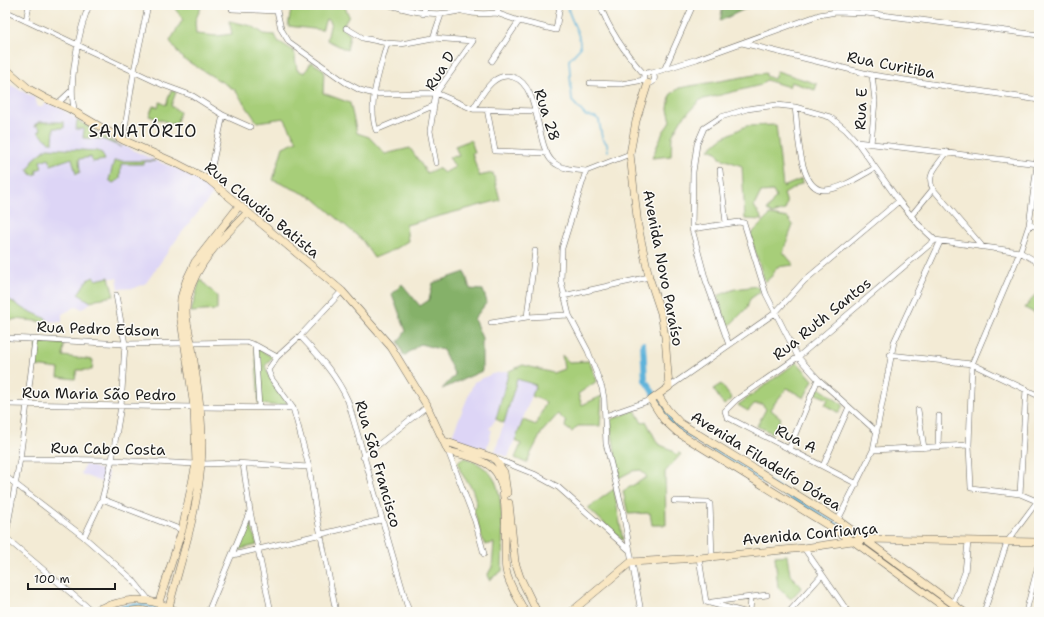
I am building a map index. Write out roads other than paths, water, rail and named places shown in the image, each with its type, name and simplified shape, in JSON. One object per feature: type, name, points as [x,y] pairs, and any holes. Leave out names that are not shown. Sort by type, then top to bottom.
[{"type":"street","points":[[26,21],[30,5]]},
{"type":"street","points":[[75,112],[71,91],[84,21],[89,5]]},
{"type":"street","points":[[123,140],[134,71],[148,5]]},
{"type":"street","points":[[390,5],[423,14],[441,15],[459,11],[487,14],[496,13],[519,21],[556,30],[560,5]]},
{"type":"street","points":[[423,14],[426,5]]},
{"type":"street","points":[[448,5],[459,11]]},
{"type":"street","points":[[496,13],[502,5]]},
{"type":"street","points":[[600,5],[610,29],[623,49],[644,74],[646,82]]},
{"type":"street","points":[[665,68],[693,5]]},
{"type":"street","points":[[232,9],[277,8],[282,32],[294,46],[353,87],[374,94],[436,93],[473,109],[536,111]]},
{"type":"street","points":[[5,11],[134,71],[193,96],[223,115],[250,127]]},
{"type":"street","points":[[644,74],[652,73],[697,59],[819,15],[836,12],[866,13],[1039,35]]},
{"type":"street","points":[[346,28],[363,38],[401,44],[433,38],[441,15]]},
{"type":"street","points":[[492,61],[519,21]]},
{"type":"street","name":"Rua D","points":[[433,38],[473,41],[436,93],[430,131],[436,163]]},
{"type":"street","points":[[387,43],[374,94],[372,113],[376,130],[434,106]]},
{"type":"street","name":"Rua Curitiba","points":[[741,43],[872,75],[1039,100]]},
{"type":"street","name":"Rua Claudio Batista","points":[[5,68],[29,89],[75,112],[123,140],[178,164],[209,180],[246,213],[342,291],[391,347],[428,406],[448,451]]},
{"type":"street","points":[[590,83],[621,84],[646,82],[654,80],[652,73]]},
{"type":"street","name":"Rua E","points":[[871,144],[875,101],[872,75]]},
{"type":"street","name":"Rua 28","points":[[473,109],[486,88],[496,79],[501,76],[511,76],[520,80],[524,85],[536,111],[547,153],[552,161],[562,166],[586,172]]},
{"type":"street","name":"Avenida Novo Paraíso","points":[[646,82],[636,121],[630,154],[638,226],[650,277],[661,313],[665,337],[669,387]]},
{"type":"street","points":[[57,104],[71,91]]},
{"type":"street","points":[[730,346],[706,282],[692,229],[693,172],[697,144],[704,128],[721,117],[747,109],[765,106],[795,107],[830,117],[846,130],[911,216],[937,241],[980,245],[1020,252],[1039,263]]},
{"type":"street","points":[[795,107],[802,164],[812,187],[821,190],[834,189],[876,168]]},
{"type":"street","points":[[487,109],[495,151],[547,153]]},
{"type":"street","points":[[209,180],[223,115]]},
{"type":"street","points":[[856,142],[1038,164]]},
{"type":"street","points":[[984,612],[1007,542],[1039,501],[1020,494],[972,489],[969,483],[969,445],[972,364],[1020,252],[1029,225],[1039,150]]},
{"type":"street","points":[[947,152],[929,177],[933,189],[980,245]]},
{"type":"street","points":[[630,154],[586,172],[562,248],[561,267],[563,296],[569,315],[588,351],[604,398],[608,451],[624,512],[631,562],[641,612]]},
{"type":"street","points":[[720,170],[726,223]]},
{"type":"street","points":[[911,216],[933,189]]},
{"type":"street","points":[[605,416],[655,398],[730,346],[775,313],[804,281],[899,201]]},
{"type":"street","points":[[169,607],[187,537],[199,464],[197,407],[188,343],[180,304],[183,290],[191,269],[201,253],[239,206]]},
{"type":"street","points":[[185,329],[187,300],[199,270],[214,248],[246,213]]},
{"type":"street","points":[[692,229],[740,222],[746,226],[763,287],[798,357],[818,379],[877,432]]},
{"type":"street","points":[[1029,225],[1039,227]]},
{"type":"street","points":[[838,520],[873,450],[890,355],[897,334],[937,241]]},
{"type":"street","name":"Rua Ruth Santos","points":[[725,414],[726,409],[736,400],[798,357],[937,241]]},
{"type":"street","points":[[527,317],[536,251]]},
{"type":"street","points":[[563,296],[650,277]]},
{"type":"street","points":[[336,612],[309,467],[293,408],[269,375],[269,367],[342,291]]},
{"type":"street","points":[[84,537],[102,499],[112,460],[121,406],[125,344],[116,295]]},
{"type":"street","points":[[491,323],[527,317],[569,315]]},
{"type":"street","name":"Rua São Francisco","points":[[300,336],[326,364],[342,387],[351,412],[381,520],[409,612]]},
{"type":"street","name":"Rua Pedro Edson","points":[[10,338],[125,344],[238,341],[255,345],[277,357]]},
{"type":"street","points":[[35,340],[20,459],[5,538],[91,612],[122,601],[149,600],[159,602],[178,612]]},
{"type":"street","points":[[255,345],[259,407]]},
{"type":"street","points":[[890,355],[972,364],[1039,396]]},
{"type":"street","points":[[789,449],[818,379]]},
{"type":"street","points":[[1020,494],[1026,389]]},
{"type":"street","name":"Avenida Filadelfo Dórea","points":[[655,398],[680,423],[838,520],[964,612]]},
{"type":"street","name":"Avenida Filadelfo Dórea","points":[[655,398],[664,420],[677,432],[853,541],[951,612]]},
{"type":"street","name":"Rua Maria São Pedro","points":[[5,404],[293,408]]},
{"type":"street","points":[[363,457],[428,406]]},
{"type":"street","points":[[823,466],[849,407]]},
{"type":"street","points":[[918,410],[924,448]]},
{"type":"street","name":"Rua A","points":[[725,414],[857,484]]},
{"type":"street","points":[[938,416],[938,447]]},
{"type":"street","points":[[444,440],[534,474],[558,487],[629,550]]},
{"type":"street","points":[[873,450],[969,445]]},
{"type":"street","points":[[448,451],[475,521],[484,554]]},
{"type":"street","points":[[448,451],[479,461],[491,467],[497,474],[503,494],[507,531],[506,571],[525,612]]},
{"type":"street","points":[[494,458],[502,470],[505,478],[517,569],[537,612]]},
{"type":"street","name":"Rua Cabo Costa","points":[[20,459],[112,460],[309,467]]},
{"type":"street","points":[[159,602],[182,530],[199,464]]},
{"type":"street","points":[[243,464],[250,510],[271,612]]},
{"type":"street","points":[[5,476],[84,537],[133,580],[149,600]]},
{"type":"street","points":[[102,499],[182,530]]},
{"type":"street","points":[[674,501],[708,502],[710,504],[712,556]]},
{"type":"street","points":[[208,612],[233,555],[250,510]]},
{"type":"street","points":[[233,555],[381,520]]},
{"type":"street","name":"Avenida Confiança","points":[[631,562],[699,558],[804,548],[865,540],[1039,542]]},
{"type":"street","points":[[953,604],[965,572],[968,542]]},
{"type":"street","points":[[804,548],[848,612]]},
{"type":"street","points":[[699,558],[706,602]]},
{"type":"street","points":[[571,612],[631,562]]},
{"type":"street","points":[[1026,612],[1039,562]]},
{"type":"street","points":[[788,612],[822,575]]},
{"type":"street","points":[[706,602],[766,595]]},
{"type":"street","points":[[750,612],[751,597]]},
{"type":"street","points":[[706,602],[744,612]]},
{"type":"street","points":[[122,612],[140,610],[151,612]]},
{"type":"waterway","points":[[567,5],[580,42],[580,48],[569,60],[572,101],[586,116],[595,117],[599,120],[602,138],[607,144],[608,151]]},
{"type":"waterway","points":[[643,344],[645,380],[674,426],[850,533]]},
{"type":"waterway","points":[[885,559],[938,597]]},
{"type":"waterway","points":[[113,612],[127,607],[141,605],[155,606],[169,612]]},
{"type":"district","name":"SANATÓRIO","points":[[143,131]]}]
